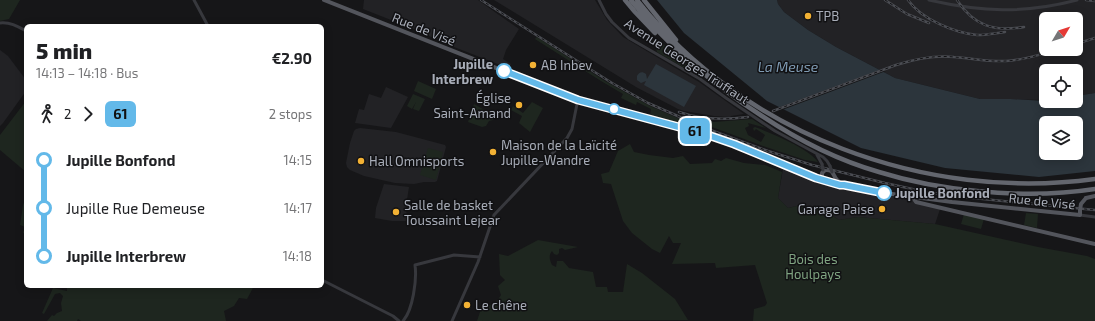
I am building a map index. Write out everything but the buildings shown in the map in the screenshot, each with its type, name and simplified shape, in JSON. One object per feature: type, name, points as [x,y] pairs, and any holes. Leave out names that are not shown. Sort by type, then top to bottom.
[{"type":"highway","points":[[626,0],[650,28],[667,44],[672,46]]},
{"type":"highway","points":[[631,0],[672,46],[703,74],[725,91],[784,131],[849,162],[898,178],[939,186],[996,193],[1056,194],[1095,189]]},
{"type":"highway","points":[[637,0],[659,26],[719,81],[770,115],[843,149],[882,162],[942,176],[1023,184],[1055,183],[1095,179]]},
{"type":"highway","points":[[644,0],[672,34],[679,45]]},
{"type":"main road","name":"Rue de Visé","points":[[324,0],[578,100],[705,134],[734,144],[816,178],[840,185],[870,191],[952,202],[1080,212]]},
{"type":"main road","name":"Rue de Visé","points":[[823,171],[828,170],[844,185]]},
{"type":"main road","points":[[812,176],[823,171]]},
{"type":"main road","points":[[823,171],[822,177],[826,181],[832,180],[833,174]]},
{"type":"main road","points":[[912,196],[916,202],[1095,244]]},
{"type":"main road","points":[[1080,212],[1081,204],[1086,198],[1095,196]]},
{"type":"street","points":[[194,0],[207,24]]},
{"type":"street","name":"Avenue Georges Truffaut","points":[[599,0],[612,22],[629,38],[700,79],[765,125],[824,158],[830,166],[833,174]]},
{"type":"street","points":[[929,0],[967,8],[1005,10],[1038,8],[1077,0]]},
{"type":"street","points":[[0,23],[8,22],[24,29]]},
{"type":"street","points":[[452,321],[480,257],[494,215],[567,138],[572,129],[578,100]]},
{"type":"street","name":"Avenue Georges Truffaut","points":[[816,154],[822,164],[823,171]]},
{"type":"street","name":"Rue de Visé","points":[[1080,212],[1095,217]]},
{"type":"street","points":[[403,321],[408,314],[415,292],[416,265],[454,255],[480,257]]},
{"type":"street","points":[[324,281],[393,316],[399,321]]},
{"type":"shaded area","points":[[364,0],[478,0],[519,29],[506,50],[503,59],[511,64],[508,68],[363,9]]},
{"type":"shaded area","points":[[494,0],[595,0],[607,20],[623,37],[699,82],[744,114],[730,117],[714,116],[678,109],[636,87]]},
{"type":"shaded area","points":[[777,0],[1095,0],[1095,93],[1083,95],[1083,64],[1039,64],[1039,100],[980,99],[895,78],[836,47],[808,30],[784,12]]},
{"type":"shaded area","points":[[0,50],[8,56],[24,77],[24,94],[0,126]]},
{"type":"shaded area","points":[[386,87],[408,97],[391,128],[355,123],[359,109],[364,110],[369,94],[381,98]]},
{"type":"shaded area","points":[[360,128],[396,132],[445,145],[446,147],[437,181],[414,184],[395,183],[364,176],[350,170],[346,163],[350,143],[354,131]]},
{"type":"shaded area","points":[[783,169],[848,189],[904,198],[940,209],[935,224],[858,217],[839,220],[825,211],[801,205],[788,208],[778,198]]},
{"type":"shaded area","points":[[384,184],[409,187],[406,206],[407,221],[392,221],[375,218],[376,208]]},
{"type":"green space","points":[[0,0],[20,0],[9,19],[0,21]]},
{"type":"green space","points":[[537,37],[605,81],[650,106],[705,130],[703,131],[678,122],[650,116],[651,109],[637,102],[636,105],[621,98],[623,94],[535,39]]},
{"type":"green space","points":[[660,41],[690,68],[688,70],[657,52],[656,48]]},
{"type":"green space","points":[[418,81],[436,89],[432,99],[414,91]]},
{"type":"green space","points":[[413,94],[425,99],[419,111],[413,109],[416,102],[412,109],[407,106]]},
{"type":"green space","points":[[532,102],[543,108],[530,132],[519,123],[522,116],[511,110],[513,106],[523,113]]},
{"type":"green space","points":[[24,104],[24,170],[0,150],[0,135]]},
{"type":"green space","points":[[474,104],[495,116],[486,126],[482,127],[468,122]]},
{"type":"green space","points":[[752,119],[766,128],[748,123],[749,126],[745,128],[748,135],[761,142],[765,135],[756,129],[754,131],[753,128],[755,127],[780,137],[799,147],[814,157],[818,162],[805,160],[763,146],[693,120],[714,122]]},
{"type":"green space","name":"Bois des Houlpays","points":[[630,144],[634,152],[673,158],[683,156],[690,164],[712,163],[715,159],[721,161],[726,158],[744,163],[765,165],[782,172],[778,198],[788,208],[801,205],[825,211],[839,220],[858,217],[935,224],[1038,247],[1087,256],[1095,259],[1095,321],[753,321],[754,309],[765,306],[767,303],[755,265],[716,268],[715,263],[672,264],[681,243],[673,243],[669,236],[660,253],[652,249],[632,233],[623,221],[611,184],[603,183],[601,174],[609,172],[618,151]]},
{"type":"green space","points":[[428,148],[443,152],[436,180],[420,175]]},
{"type":"green space","points":[[24,202],[24,227],[20,225]]},
{"type":"green space","points":[[1026,213],[1038,214],[1037,228],[1024,225]]},
{"type":"green space","points":[[964,214],[984,219],[981,229],[961,224]]},
{"type":"green space","points":[[538,240],[578,247],[565,250],[562,248],[559,249],[559,253],[557,255],[552,251],[550,260],[552,265],[556,267],[557,261],[563,261],[569,268],[593,272],[596,287],[607,287],[608,292],[623,292],[627,264],[642,273],[675,299],[688,320],[477,321],[482,306],[495,304],[501,295],[498,286],[505,280],[500,275],[499,254],[508,256]]},
{"type":"green space","points":[[53,288],[67,291],[67,288],[253,288],[247,299],[239,298],[234,306],[224,311],[226,321],[81,321],[78,319],[77,321],[47,321],[52,315],[54,316],[62,311],[61,303],[63,296],[60,293],[55,294],[44,314],[42,313]]},
{"type":"water","name":"La Meuse","points":[[657,0],[777,0],[784,12],[808,30],[836,47],[895,78],[980,99],[1039,101],[1039,108],[1083,108],[1083,95],[1095,93],[1095,171],[1039,177],[945,168],[861,148],[767,101],[684,33]]},
{"type":"water","points":[[656,64],[696,86],[684,107],[644,85],[646,81],[641,83],[637,80],[637,76],[641,72],[646,74],[647,79]]},
{"type":"pier","points":[[882,69],[886,71],[782,110],[777,108]]},
{"type":"railway","points":[[481,0],[612,83],[648,103],[705,128],[768,151],[812,165],[926,192],[1095,210]]},
{"type":"railway","points":[[885,0],[907,14],[929,23]]},
{"type":"railway","points":[[908,0],[921,13],[949,28],[968,34],[977,35],[1005,32]]},
{"type":"railway","points":[[957,0],[970,16],[986,25],[1003,29],[1024,27]]},
{"type":"railway","points":[[1086,0],[1095,1]]},
{"type":"railway","points":[[1083,42],[1095,38]]},
{"type":"railway","points":[[773,111],[896,65],[917,59],[947,57],[1006,61],[1039,55]]},
{"type":"railway","points":[[679,112],[696,117],[713,119],[748,117]]},
{"type":"bus line","name":"61","points":[[504,71],[578,100],[705,134],[734,144],[816,178],[840,185],[884,193]]},
{"type":"place","name":"TPB","points":[[808,16]]},
{"type":"place","name":"AB Inbev","points":[[533,65]]},
{"type":"place","name":"Jupille Interbrew","points":[[504,71]]},
{"type":"place","name":"Église Saint-Amand","points":[[519,105]]},
{"type":"place","name":"Maison de la Laïcité Jupille-Wandre","points":[[493,152]]},
{"type":"place","name":"Hall Omnisports","points":[[361,161]]},
{"type":"place","name":"Jupille Bonfond","points":[[884,193]]},
{"type":"place","name":"Garage Paise","points":[[882,209]]},
{"type":"place","name":"Salle de basket Toussaint Lejear","points":[[396,212]]},
{"type":"place","name":"Le chêne","points":[[467,305]]}]
